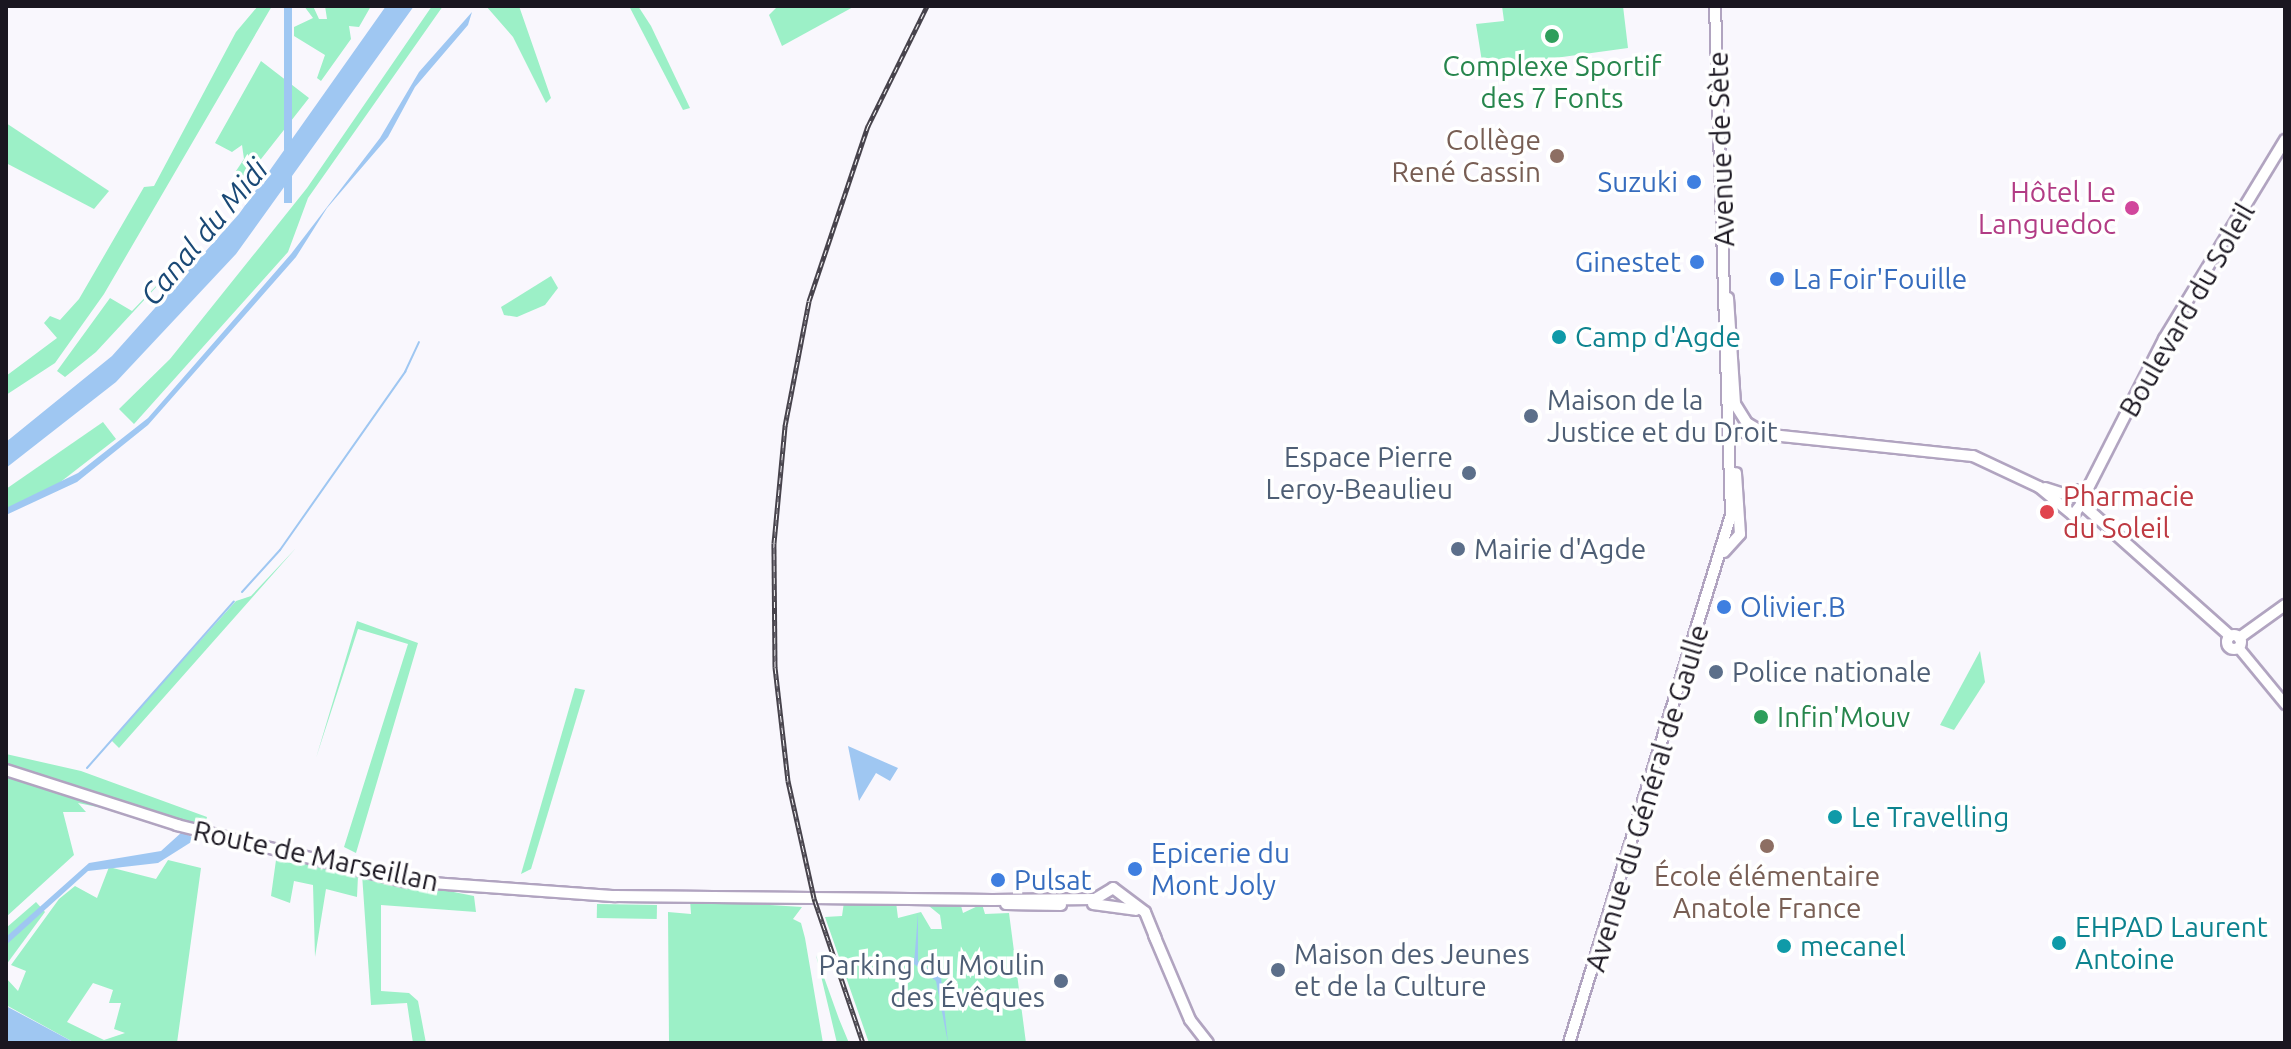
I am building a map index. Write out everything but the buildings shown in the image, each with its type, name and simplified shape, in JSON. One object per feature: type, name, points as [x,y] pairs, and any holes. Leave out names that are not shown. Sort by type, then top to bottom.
[{"type":"main road","name":"Avenue de Sète","points":[[1715,6],[1726,293],[1739,425],[1731,515]]},
{"type":"main road","name":"Boulevard du Soleil","points":[[2062,506],[2077,501],[2091,481],[2164,339],[2285,140]]},
{"type":"main road","name":"Avenue de Sète","points":[[1739,425],[1734,451],[1740,534]]},
{"type":"main road","points":[[1739,425],[1771,438],[1842,438],[1956,451],[2077,501],[2098,522],[2159,566],[2236,640],[2285,605]]},
{"type":"main road","points":[[2039,487],[2062,506],[2077,501]]},
{"type":"main road","name":"Avenue du Général de Gaulle","points":[[1569,1043],[1724,552],[1731,515]]},
{"type":"main road","name":"Avenue du Général de Gaulle","points":[[1724,552],[1740,534]]},
{"type":"main road","name":"Route de Marseillan","points":[[6,770],[177,825],[404,881],[503,892],[992,900],[1111,900],[1113,888],[1145,912],[1156,939]]},
{"type":"main road","points":[[1111,900],[1141,914],[1156,939],[1190,1020],[1208,1043]]},
{"type":"street","points":[[2236,640],[2285,704]]},
{"type":"green space","points":[[258,6],[272,6],[104,294],[55,363],[6,395],[6,376],[57,338],[44,323],[50,316],[60,320],[79,299],[144,187],[154,186],[236,32]]},
{"type":"green space","points":[[304,6],[313,6],[319,19],[327,19],[325,6],[371,6],[359,27],[349,26],[351,39],[321,81],[317,78],[325,55],[294,36],[294,27],[313,18]]},
{"type":"green space","points":[[432,6],[443,6],[308,198],[288,252],[134,424],[119,409],[170,359],[307,188]]},
{"type":"green space","points":[[486,6],[519,6],[551,98],[546,103],[513,37]]},
{"type":"green space","points":[[629,6],[638,6],[651,26],[690,108],[683,110]]},
{"type":"green space","points":[[778,6],[855,6],[782,46],[769,15]]},
{"type":"green space","name":"Complexe Sportif des 7 Fonts","points":[[1502,6],[1623,6],[1628,48],[1483,68],[1476,24],[1504,21]]},
{"type":"green space","points":[[261,61],[309,98],[243,182],[236,171],[244,159],[242,145],[232,152],[215,143]]},
{"type":"green space","points":[[6,123],[109,191],[94,209],[6,163]]},
{"type":"green space","points":[[184,257],[96,352],[65,377],[57,371],[110,298],[132,311]]},
{"type":"green space","points":[[551,276],[558,288],[545,305],[517,317],[504,315],[501,307]]},
{"type":"green space","points":[[103,422],[116,439],[54,487],[6,509],[6,489]]},
{"type":"green space","points":[[296,548],[119,748],[111,740],[236,601],[251,596]]},
{"type":"green space","points":[[357,621],[418,643],[356,853],[344,847],[408,644],[358,629],[316,758]]},
{"type":"green space","points":[[1980,651],[1985,682],[1954,730],[1940,725]]},
{"type":"green space","points":[[575,688],[585,690],[531,869],[521,874]]},
{"type":"green space","points":[[6,754],[81,771],[207,817],[204,829],[78,803],[86,812],[63,812],[74,855],[6,917]]},
{"type":"green space","points":[[294,858],[358,876],[357,897],[326,889],[315,957],[313,885],[294,881],[290,903],[271,896],[276,860],[291,863]]},
{"type":"green space","points":[[168,860],[201,868],[177,1043],[75,1043],[6,1005],[6,978],[18,991],[26,971],[11,965],[59,899],[75,886],[97,898],[109,867],[156,879]],"holes":[[[93,983],[113,990],[109,1003],[121,1003],[114,1029],[125,1033],[104,1040],[67,1022]]]},
{"type":"green space","points":[[362,874],[474,896],[476,912],[381,905],[381,991],[409,993],[418,1001],[426,1043],[413,1043],[407,1003],[371,1005]]},
{"type":"green space","points":[[690,900],[802,907],[793,919],[801,923],[805,938],[823,1043],[669,1043],[668,912],[691,914]]},
{"type":"green space","points":[[36,902],[45,912],[6,965],[6,928]]},
{"type":"green space","points":[[844,902],[896,902],[898,918],[921,912],[931,929],[942,929],[940,915],[924,902],[960,902],[963,913],[982,904],[985,914],[1009,913],[1026,1043],[869,1043],[825,917],[842,916]]},
{"type":"green space","points":[[597,904],[657,905],[657,919],[597,918]]},
{"type":"green space","points":[[816,955],[839,1019],[849,1043],[837,1043]]},
{"type":"water","points":[[284,6],[292,6],[292,203],[284,203]]},
{"type":"water","points":[[386,6],[414,6],[236,254],[116,382],[6,468],[6,442],[112,356],[239,214]]},
{"type":"water","points":[[472,12],[468,25],[415,87],[388,137],[327,208],[296,257],[148,425],[77,482],[6,515],[6,508],[78,473],[148,418],[291,254],[380,138],[419,72]]},
{"type":"water","points":[[848,746],[898,768],[890,781],[876,773],[859,801]]},
{"type":"water","points":[[182,832],[196,839],[158,863],[88,871],[6,945],[6,937],[89,863],[161,851]]},
{"type":"water","points":[[918,913],[918,961],[941,978],[948,1043],[936,981],[914,964]]},
{"type":"water","points":[[6,1006],[75,1043],[6,1043]]},
{"type":"waterway","points":[[242,592],[280,550],[405,372],[419,342]]},
{"type":"waterway","points":[[87,768],[234,601]]},
{"type":"railway","points":[[863,1043],[814,898],[788,781],[775,667],[774,543],[785,426],[809,301],[868,126],[927,6]]},
{"type":"place","name":"Complexe Sportif des 7 Fonts","points":[[1552,36]]},
{"type":"place","name":"Collège René Cassin","points":[[1557,156]]},
{"type":"place","name":"Suzuki","points":[[1694,182]]},
{"type":"place","name":"Hôtel Le Languedoc","points":[[2132,208]]},
{"type":"place","name":"Ginestet","points":[[1697,262]]},
{"type":"place","name":"La Foir'Fouille","points":[[1777,279]]},
{"type":"place","name":"Camp d'Agde","points":[[1559,337]]},
{"type":"place","name":"Maison de la Justice et du Droit","points":[[1531,416]]},
{"type":"place","name":"Espace Pierre Leroy-Beaulieu","points":[[1469,473]]},
{"type":"place","name":"Pharmacie du Soleil","points":[[2047,512]]},
{"type":"place","name":"Mairie d'Agde","points":[[1458,549]]},
{"type":"place","name":"Olivier.B","points":[[1724,607]]},
{"type":"place","name":"Police nationale","points":[[1716,672]]},
{"type":"place","name":"Infin'Mouv","points":[[1761,717]]},
{"type":"place","name":"Le Travelling","points":[[1835,817]]},
{"type":"place","name":"École élémentaire Anatole France","points":[[1767,846]]},
{"type":"place","name":"Epicerie du Mont Joly","points":[[1135,869]]},
{"type":"place","name":"Pulsat","points":[[998,880]]},
{"type":"place","name":"EHPAD Laurent Antoine","points":[[2059,943]]},
{"type":"place","name":"mecanel","points":[[1784,946]]},
{"type":"place","name":"Maison des Jeunes et de la Culture","points":[[1278,970]]},
{"type":"place","name":"Parking du Moulin des Évêques","points":[[1061,981]]},
{"type":"water label","name":"Canal du Midi","points":[[204,232]]}]
